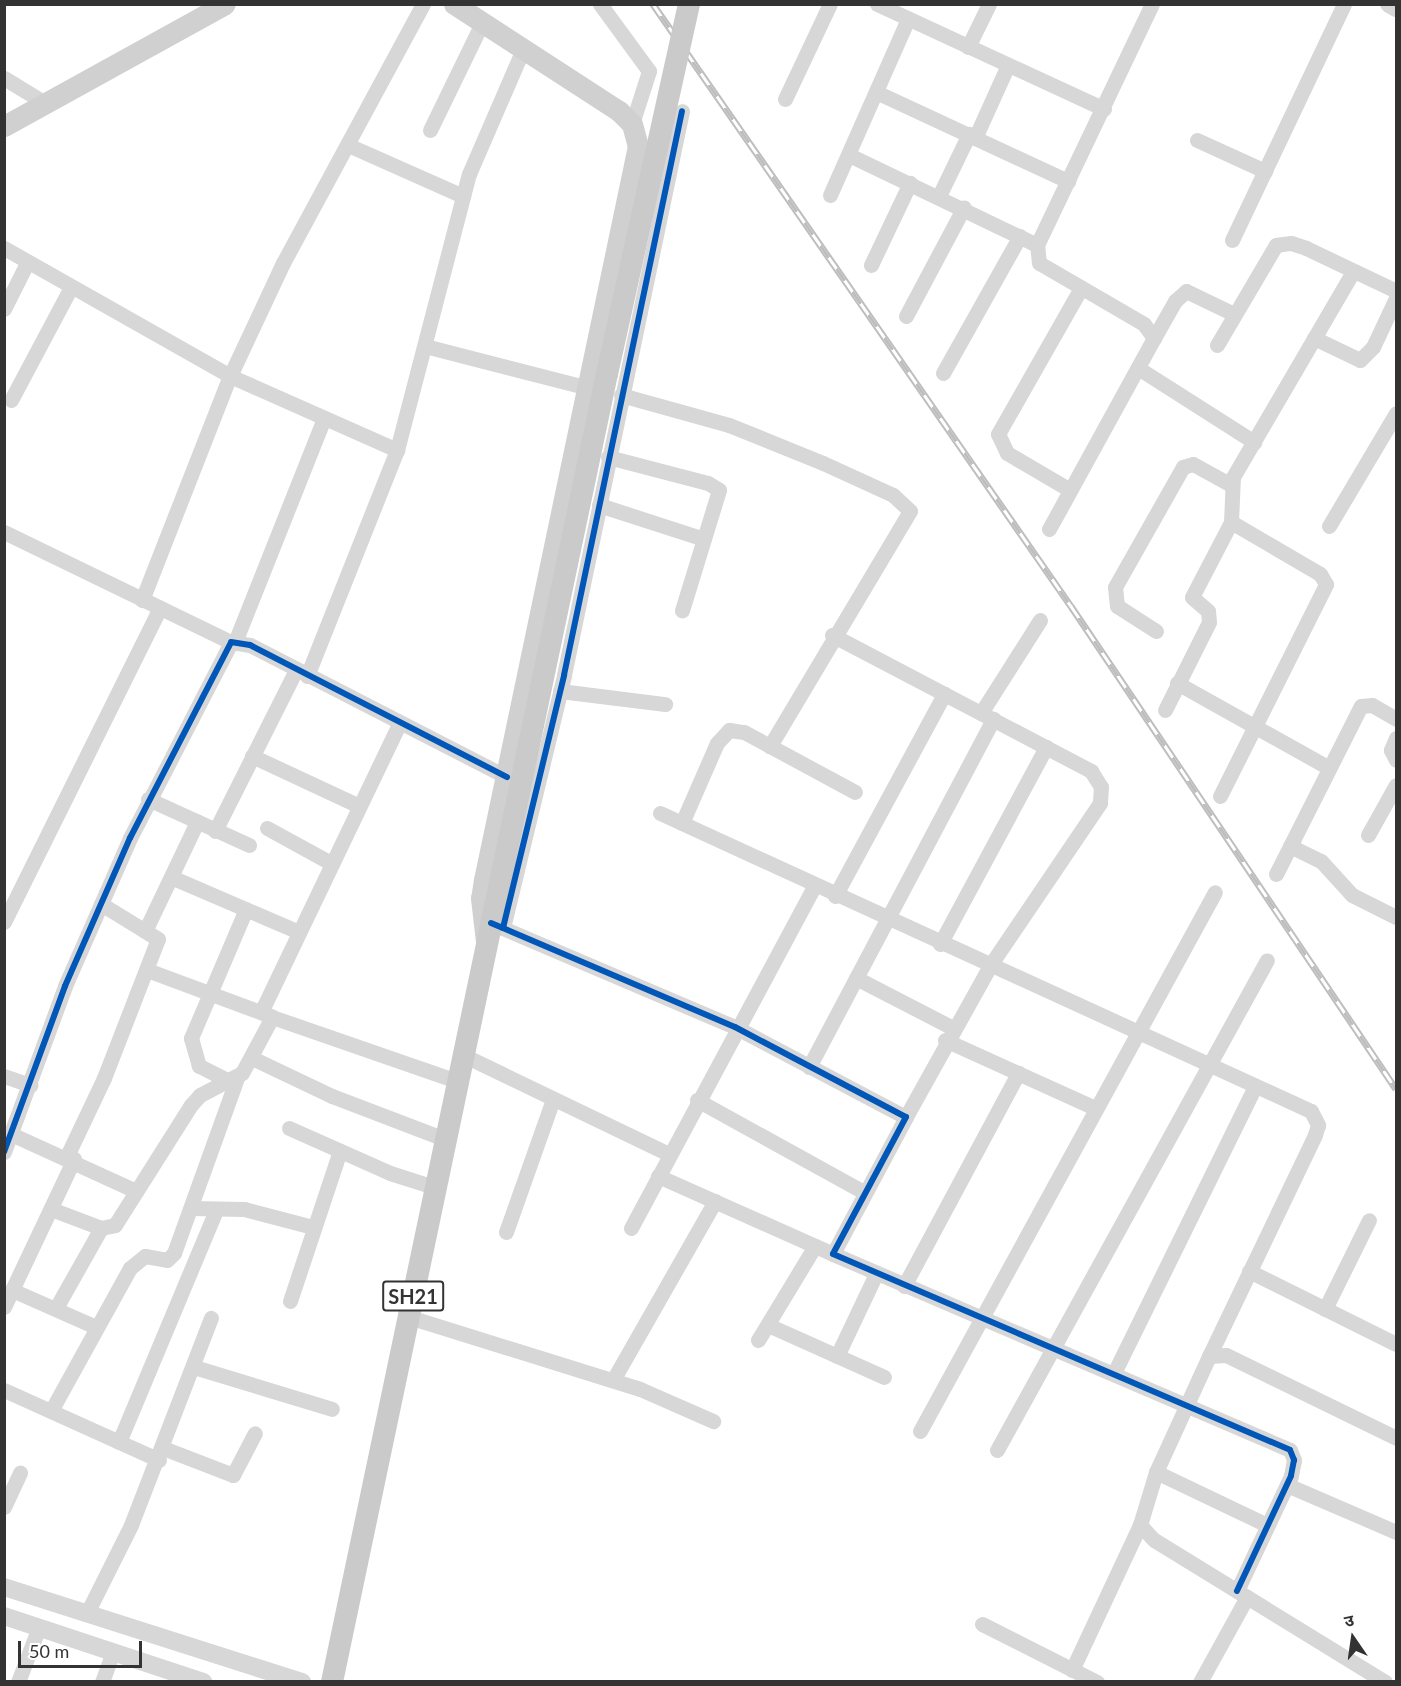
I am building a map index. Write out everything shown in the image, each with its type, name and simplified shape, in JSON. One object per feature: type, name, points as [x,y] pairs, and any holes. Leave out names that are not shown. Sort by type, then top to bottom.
[{"type":"main road","points":[[4,126],[225,4]]},
{"type":"main road","points":[[454,4],[610,105],[632,124],[638,146],[635,171],[481,898],[487,947]]},
{"type":"main road","name":"SH21","points":[[332,1682],[487,947],[496,921],[689,4]]},
{"type":"street","points":[[142,600],[230,376],[283,263],[423,4]]},
{"type":"street","points":[[600,4],[648,71],[632,124]]},
{"type":"street","points":[[784,99],[830,4]]},
{"type":"street","points":[[877,4],[1104,109]]},
{"type":"street","points":[[968,46],[988,4]]},
{"type":"street","points":[[1152,4],[1104,109],[1037,245],[1039,263],[1144,324],[1154,338]]},
{"type":"street","points":[[1232,240],[1344,4]]},
{"type":"street","points":[[1389,4],[1396,8]]},
{"type":"street","points":[[830,195],[908,19]]},
{"type":"street","points":[[430,130],[482,23]]},
{"type":"street","points":[[215,831],[252,756],[301,673],[397,450],[463,196],[523,49]]},
{"type":"street","points":[[939,196],[1008,65]]},
{"type":"street","points":[[4,78],[45,104]]},
{"type":"street","points":[[876,92],[1068,181]]},
{"type":"street","points":[[682,111],[560,691],[496,921],[735,1027],[906,1117]]},
{"type":"street","points":[[1197,140],[1266,171]]},
{"type":"street","points":[[348,145],[463,196]]},
{"type":"street","points":[[849,155],[964,207],[1037,245]]},
{"type":"street","points":[[871,265],[910,183]]},
{"type":"street","points":[[906,316],[964,207]]},
{"type":"street","points":[[943,373],[1020,236]]},
{"type":"street","points":[[1217,345],[1276,245],[1291,243],[1396,291]]},
{"type":"street","points":[[4,248],[230,376],[397,450]]},
{"type":"street","points":[[4,309],[27,262]]},
{"type":"street","points":[[1165,710],[1209,622],[1209,614],[1192,600],[1192,594],[1231,522],[1231,485],[1254,441],[1353,272]]},
{"type":"street","points":[[11,400],[71,287]]},
{"type":"street","points":[[1070,490],[1007,453],[998,434],[1081,288]]},
{"type":"street","points":[[1049,529],[1175,300],[1186,291],[1234,314]]},
{"type":"street","points":[[1314,338],[1360,360],[1373,347],[1396,298]]},
{"type":"street","points":[[425,346],[588,388]]},
{"type":"street","points":[[1138,368],[1254,441]]},
{"type":"street","points":[[621,395],[729,425],[823,463],[893,495],[910,511],[832,635],[770,746]]},
{"type":"street","points":[[1329,526],[1396,413]]},
{"type":"street","points":[[4,1152],[101,904],[148,799],[233,642],[324,418]]},
{"type":"street","points":[[608,457],[714,485],[718,496],[682,610]]},
{"type":"street","points":[[1156,631],[1117,606],[1115,587],[1183,467],[1193,464],[1231,485]]},
{"type":"street","points":[[599,506],[704,539]]},
{"type":"street","points":[[1220,796],[1252,725],[1326,584],[1320,574],[1231,522]]},
{"type":"street","points":[[4,532],[142,600],[301,673],[507,777]]},
{"type":"street","points":[[4,922],[160,608]]},
{"type":"street","points":[[809,1067],[987,716],[1040,620]]},
{"type":"street","points":[[832,635],[1091,771],[1100,779],[1102,796],[991,964],[949,1034],[833,1254]]},
{"type":"street","points":[[1178,683],[1329,768]]},
{"type":"street","points":[[560,691],[665,704]]},
{"type":"street","points":[[836,896],[944,694]]},
{"type":"street","points":[[1276,874],[1361,706],[1372,705],[1396,719]]},
{"type":"street","points":[[269,1015],[264,1006],[399,724]]},
{"type":"street","points":[[682,823],[724,734],[738,729],[855,792]]},
{"type":"street","points":[[1396,738],[1391,750],[1396,760]]},
{"type":"street","points":[[940,944],[1046,747]]},
{"type":"street","points":[[252,756],[359,806]]},
{"type":"street","points":[[1368,835],[1396,785]]},
{"type":"street","points":[[148,799],[249,845]]},
{"type":"street","points":[[660,813],[940,944],[991,964],[1137,1030],[1311,1112],[1318,1125],[1186,1402],[1156,1472],[1140,1525],[1072,1670]]},
{"type":"street","points":[[146,929],[197,822]]},
{"type":"street","points":[[267,828],[331,863]]},
{"type":"street","points":[[1290,846],[1321,861],[1352,895],[1396,917]]},
{"type":"street","points":[[171,877],[299,932]]},
{"type":"street","points":[[631,1228],[735,1027],[814,886]]},
{"type":"street","points":[[920,1431],[1137,1030],[1215,892]]},
{"type":"street","points":[[4,1307],[51,1209],[158,939],[146,929],[101,904]]},
{"type":"street","points":[[233,1080],[199,1066],[192,1056],[190,1038],[246,909]]},
{"type":"street","points":[[998,1450],[1267,960]]},
{"type":"street","points":[[147,970],[460,1082]]},
{"type":"street","points":[[855,978],[1018,1073],[1095,1108]]},
{"type":"street","points":[[51,1411],[96,1327],[138,1258],[167,1260],[174,1253],[233,1080],[252,1058],[269,1015]]},
{"type":"street","points":[[465,1056],[669,1154]]},
{"type":"street","points":[[252,1058],[332,1095],[447,1140]]},
{"type":"street","points":[[904,1286],[1018,1073]]},
{"type":"street","points":[[4,1076],[30,1085]]},
{"type":"street","points":[[51,1209],[101,1228],[115,1225],[200,1095],[233,1080]]},
{"type":"street","points":[[1114,1373],[1255,1086]]},
{"type":"street","points":[[506,1232],[554,1099]]},
{"type":"street","points":[[697,1100],[864,1192]]},
{"type":"street","points":[[289,1128],[340,1151],[437,1188]]},
{"type":"street","points":[[11,1134],[71,1158],[136,1191]]},
{"type":"street","points":[[290,1301],[340,1151]]},
{"type":"street","points":[[658,1176],[876,1274],[1186,1402],[1290,1450],[1294,1460],[1287,1485],[1267,1525],[1242,1594],[1200,1682]]},
{"type":"street","points":[[613,1380],[715,1201]]},
{"type":"street","points":[[191,1208],[215,1212],[244,1209],[313,1227]]},
{"type":"street","points":[[119,1442],[215,1212]]},
{"type":"street","points":[[1325,1309],[1369,1221]]},
{"type":"street","points":[[56,1308],[101,1228]]},
{"type":"street","points":[[758,1340],[815,1246]]},
{"type":"street","points":[[1249,1271],[1325,1309],[1394,1336]]},
{"type":"street","points":[[837,1356],[876,1274]]},
{"type":"street","points":[[12,1290],[96,1327]]},
{"type":"street","points":[[409,1317],[613,1380],[713,1421]]},
{"type":"street","points":[[87,1613],[161,1454],[212,1318]]},
{"type":"street","points":[[768,1325],[884,1377]]},
{"type":"street","points":[[1209,1356],[1226,1355],[1396,1438]]},
{"type":"street","points":[[194,1367],[332,1410]]},
{"type":"street","points":[[4,1390],[119,1442],[233,1475],[255,1433]]},
{"type":"street","points":[[1156,1472],[1267,1525]]},
{"type":"street","points":[[4,1507],[13,1477]]},
{"type":"street","points":[[1287,1485],[1396,1532]]},
{"type":"street","points":[[1140,1525],[1154,1540],[1385,1682]]},
{"type":"street","points":[[4,1587],[302,1682]]},
{"type":"street","points":[[4,1616],[203,1682]]},
{"type":"street","points":[[982,1624],[1097,1682]]},
{"type":"street","points":[[18,1682],[39,1627]]},
{"type":"street","points":[[102,1682],[113,1651]]},
{"type":"railway","points":[[653,4],[1071,606],[1396,1089]]},
{"type":"cycle path","points":[[503,928],[564,675],[682,111]]},
{"type":"cycle path","points":[[4,1152],[65,986],[130,838],[231,642],[250,645],[507,777]]},
{"type":"cycle path","points":[[491,923],[735,1027],[906,1117],[833,1254],[1290,1450],[1294,1460],[1291,1476],[1237,1591]]}]
